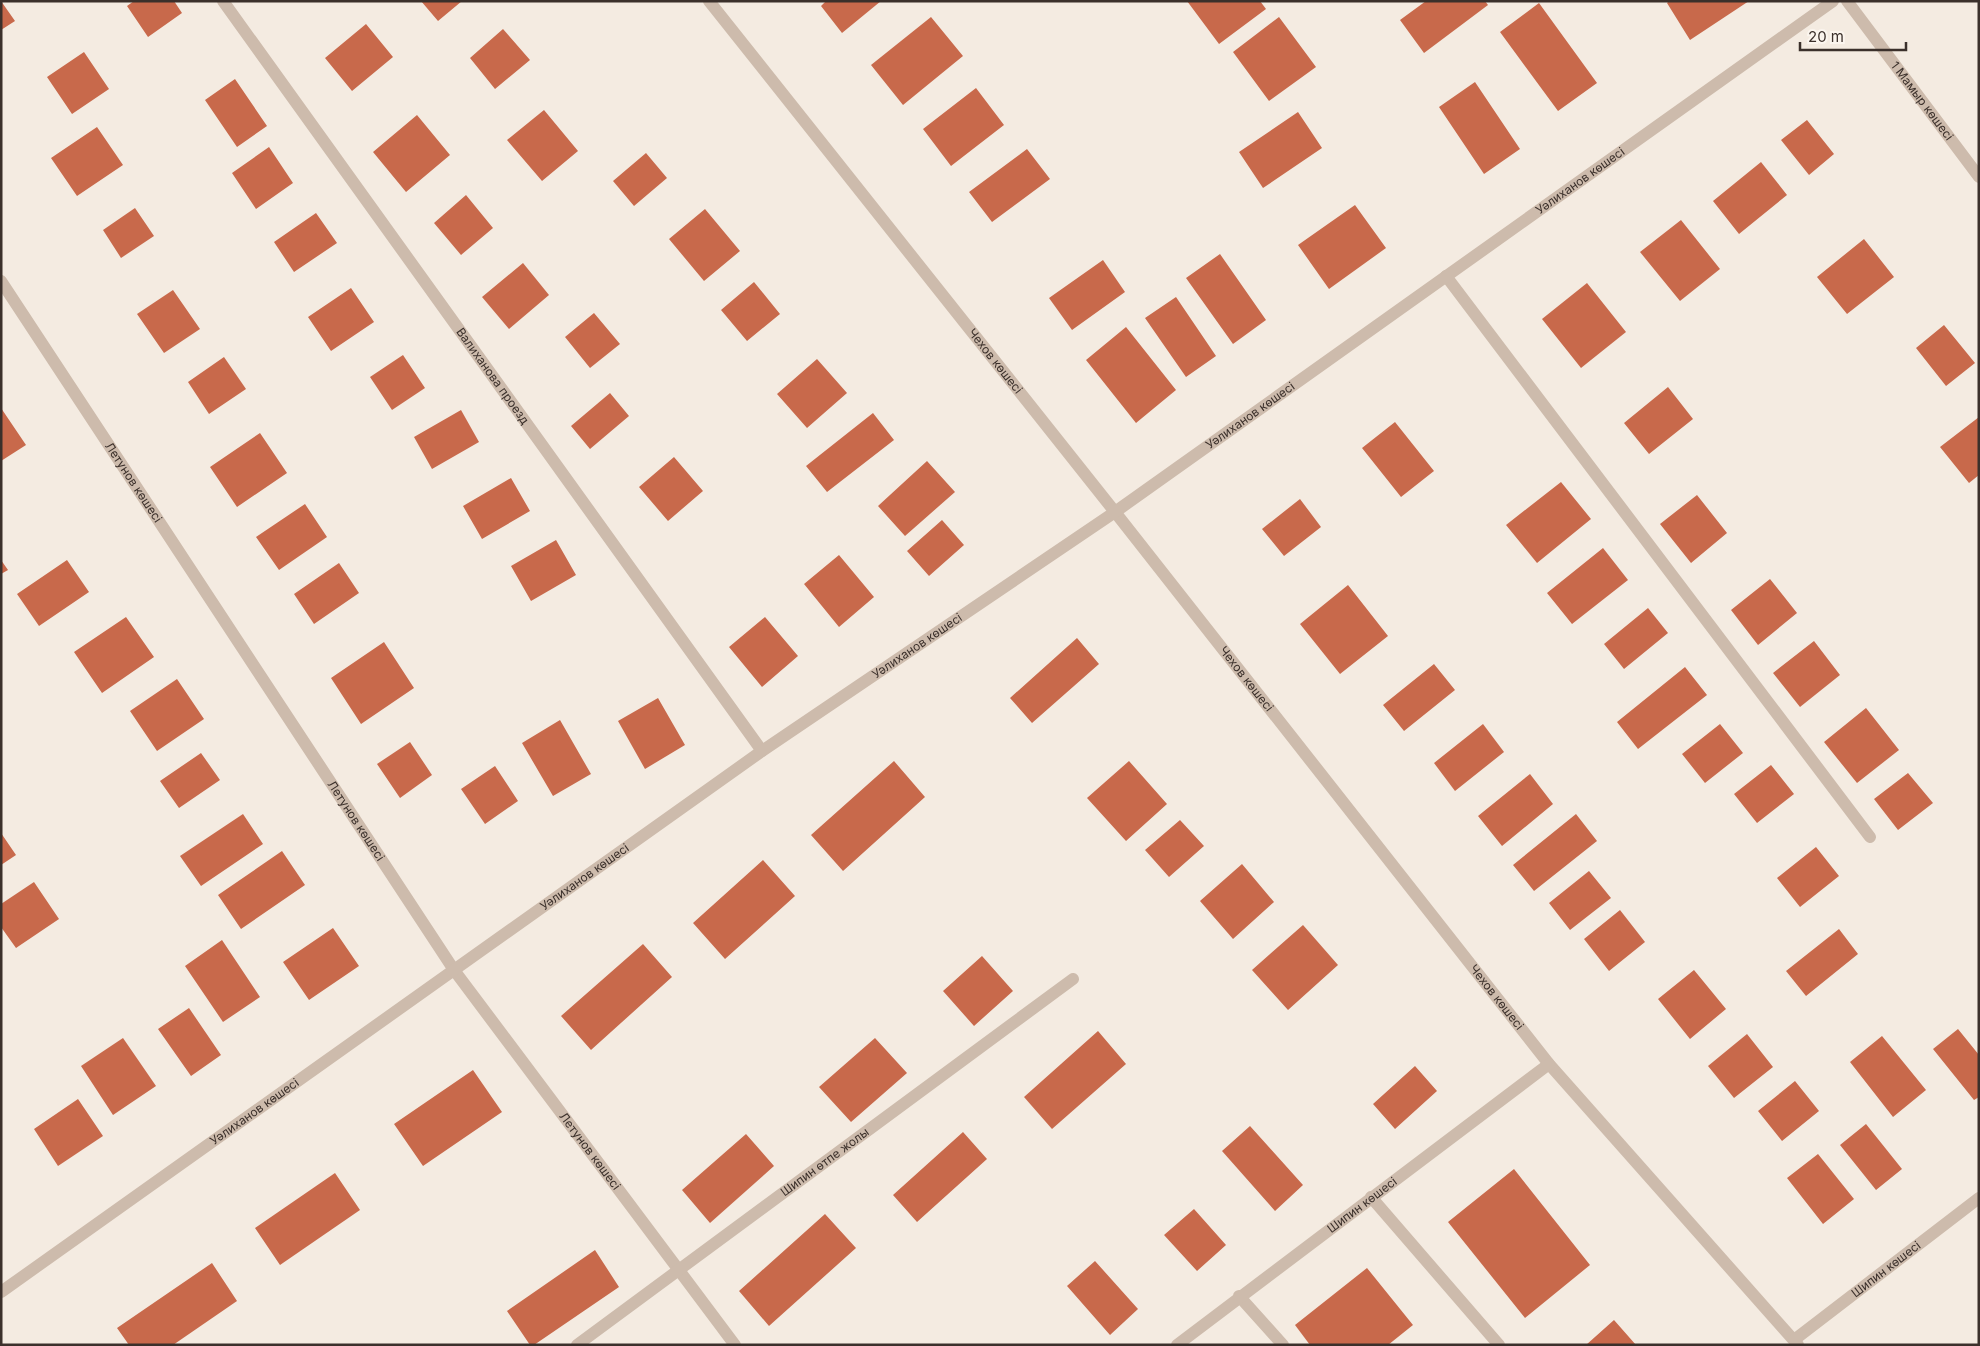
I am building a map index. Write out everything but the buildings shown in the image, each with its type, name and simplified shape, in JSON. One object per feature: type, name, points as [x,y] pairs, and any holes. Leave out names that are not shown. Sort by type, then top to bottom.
[{"type":"street","name":"Валиханова проезд","points":[[223,1],[762,752]]},
{"type":"street","name":"Чехов көшесі","points":[[709,1],[1115,512],[1549,1064],[1796,1342]]},
{"type":"street","name":"Уәлиханов көшесі","points":[[1,1292],[762,752],[1115,512],[1833,1]]},
{"type":"street","name":"1 Мамыр көшесі","points":[[1847,1],[1979,177]]},
{"type":"street","points":[[1446,276],[1870,837]]},
{"type":"street","name":"Летунов көшесі","points":[[1,281],[454,970],[735,1345]]},
{"type":"street","name":"Шипин өтпе жолы","points":[[576,1345],[1073,979]]},
{"type":"street","name":"Шипин көшесі","points":[[1177,1345],[1239,1296],[1549,1064]]},
{"type":"street","points":[[1371,1197],[1499,1345]]},
{"type":"street","name":"Шипин көшесі","points":[[1796,1342],[1979,1198]]},
{"type":"street","points":[[1239,1296],[1282,1345]]}]
